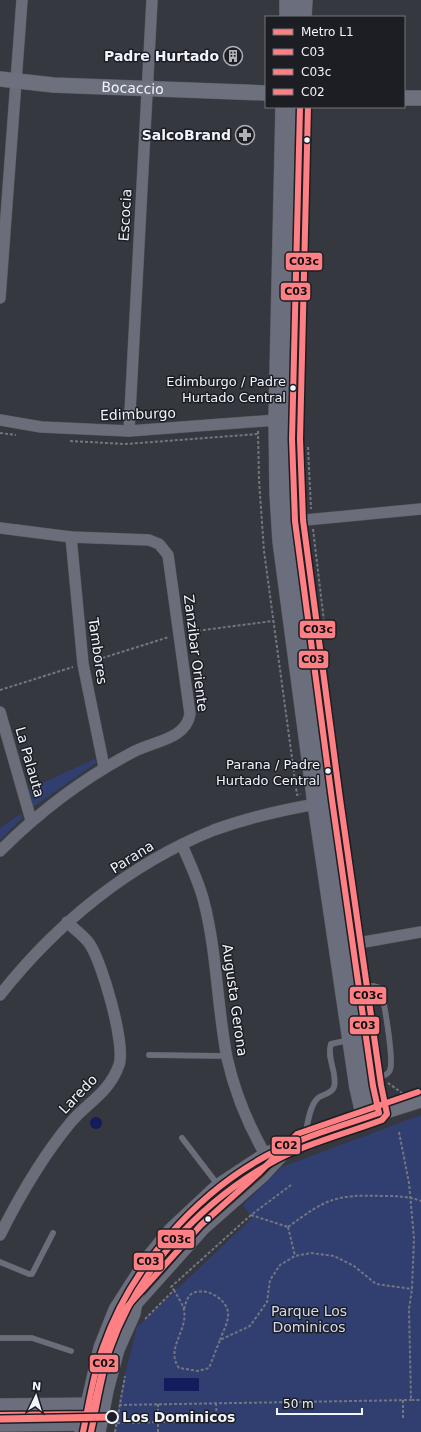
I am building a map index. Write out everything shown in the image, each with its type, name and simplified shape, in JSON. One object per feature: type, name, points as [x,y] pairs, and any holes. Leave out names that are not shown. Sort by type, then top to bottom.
[{"type":"main road","points":[[288,0],[288,16]]},
{"type":"main road","points":[[303,16],[304,0]]},
{"type":"main road","points":[[284,108],[277,420],[278,493],[281,541],[316,804],[358,1088],[372,1116]]},
{"type":"main road","points":[[300,108],[292,438],[353,944],[359,988],[377,1080],[372,1116]]},
{"type":"main road","points":[[92,1420],[102,1348],[117,1310],[138,1280],[151,1257],[172,1231],[219,1187],[266,1156],[303,1140],[372,1116]]},
{"type":"main road","points":[[92,1420],[116,1349],[137,1318],[138,1280]]},
{"type":"main road","points":[[0,1407],[92,1420]]},
{"type":"main road","points":[[0,1423],[92,1420]]},
{"type":"street","points":[[0,298],[22,0]]},
{"type":"street","name":"Escocia","points":[[129,431],[152,0]]},
{"type":"street","name":"Bocaccio","points":[[0,79],[16,82],[147,90],[265,94]]},
{"type":"street","points":[[405,98],[421,98]]},
{"type":"street","name":"Edimburgo","points":[[0,420],[41,427],[129,431],[277,420]]},
{"type":"street","points":[[303,520],[421,509]]},
{"type":"street","name":"Zanzibar Oriente","points":[[0,528],[71,537],[148,540],[159,544],[168,555],[190,714],[189,722],[184,729],[173,736],[142,748],[104,767],[31,820],[0,850]]},
{"type":"street","name":"Tambores","points":[[71,537],[83,664],[104,767]]},
{"type":"street","name":"La Palauta","points":[[0,712],[31,820]]},
{"type":"street","name":"Parana","points":[[0,995],[30,959],[67,922],[111,888],[157,858],[214,831],[242,821],[316,804]]},
{"type":"street","name":"Augusta Gerona","points":[[182,845],[197,880],[210,931],[227,1056],[242,1107],[266,1156]]},
{"type":"street","name":"Laredo","points":[[0,1235],[18,1198],[41,1160],[72,1121],[99,1096],[112,1080],[120,1064],[120,1040],[101,965],[89,943],[67,922]]},
{"type":"street","points":[[353,944],[421,932]]},
{"type":"street","points":[[372,1116],[421,1100]]},
{"type":"lane","points":[[137,1318],[206,1231],[266,1178],[303,1140],[308,1118],[317,1099],[331,1091],[334,1086],[329,1050],[331,1044],[351,1040]]},
{"type":"lane","points":[[149,1055],[227,1056]]},
{"type":"lane","points":[[182,1138],[219,1187]]},
{"type":"lane","points":[[0,1262],[32,1274],[53,1233]]},
{"type":"lane","points":[[0,1338],[32,1338],[70,1351]]},
{"type":"path","points":[[307,445],[303,520],[327,644]]},
{"type":"path","points":[[0,690],[179,633],[291,618]]},
{"type":"path","points":[[399,1132],[410,1197],[414,1238],[412,1289],[409,1309],[411,1400]]},
{"type":"path","points":[[184,1309],[171,1287],[251,1215],[291,1185]]},
{"type":"path","points":[[288,1227],[316,1206],[330,1200],[359,1195],[410,1197],[421,1201]]},
{"type":"path","points":[[251,1215],[288,1227]]},
{"type":"path","points":[[288,1227],[295,1256]]},
{"type":"path","points":[[220,1340],[250,1326],[267,1302],[270,1280],[280,1266],[295,1256],[311,1253],[334,1256],[354,1266],[376,1284],[412,1289]]},
{"type":"path","points":[[137,1318],[174,1290]]},
{"type":"path","points":[[194,1293],[208,1293],[221,1300],[226,1306],[228,1313],[227,1321],[220,1340],[209,1368],[198,1370],[179,1368],[174,1361],[174,1353],[183,1324],[184,1309],[188,1298],[194,1293]]},
{"type":"path","points":[[115,1432],[126,1372]]},
{"type":"path","points":[[403,1400],[403,1420]]},
{"type":"path","points":[[119,1405],[421,1400]]},
{"type":"path","points":[[117,1423],[217,1421],[216,1403]]},
{"type":"path","points":[[158,1404],[158,1432]]},
{"type":"green space","points":[[95,759],[96,763],[33,807],[29,789]]},
{"type":"green space","points":[[21,814],[23,817],[0,840],[0,828]]},
{"type":"green space","name":"Parque Los Dominicos","points":[[421,1115],[421,1432],[115,1432],[122,1386],[137,1327],[252,1218],[243,1205],[282,1167]]},
{"type":"shaded area","points":[[94,1117],[98,1117],[102,1123],[98,1129],[94,1129],[90,1125],[90,1121]]},
{"type":"shaded area","points":[[164,1378],[199,1378],[199,1391],[164,1391]]},
{"type":"metro line","name":"L1","points":[[0,1419],[113,1417]]},
{"type":"transit line","name":"C03","points":[[83,1432],[96,1368],[115,1318],[147,1263],[190,1213],[214,1191],[239,1172],[279,1149],[307,1137],[379,1113],[373,1086],[332,800],[295,521],[292,439],[300,108]]},
{"type":"transit line","name":"C03c","points":[[91,1432],[107,1359],[122,1320],[136,1293],[153,1267],[173,1243],[218,1199],[269,1164],[310,1145],[382,1120],[387,1114],[381,1085],[340,799],[303,520],[300,439],[308,108]]},
{"type":"transit line","name":"C02","points":[[0,1415],[92,1414],[108,1346],[125,1309],[201,1225],[260,1172],[297,1134],[418,1092]]},
{"type":"place","name":"Padre Hurtado","points":[[233,56]]},
{"type":"place","name":"SalcoBrand","points":[[245,135]]},
{"type":"place","name":"Edimburgo / Padre Hurtado Central","points":[[293,388]]},
{"type":"place","name":"Parana / Padre Hurtado Central","points":[[328,771]]},
{"type":"place","name":"Los Dominicos","points":[[112,1417]]}]
